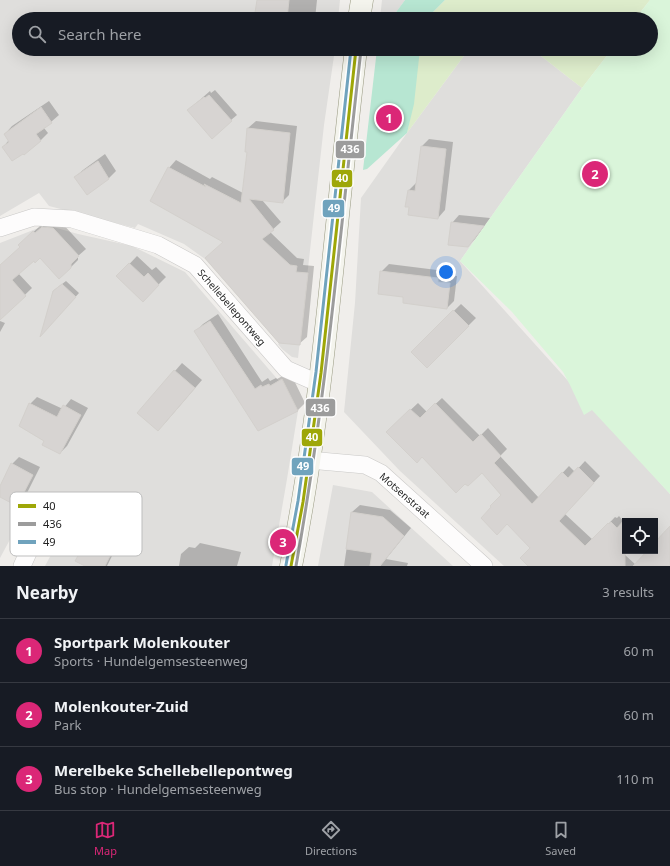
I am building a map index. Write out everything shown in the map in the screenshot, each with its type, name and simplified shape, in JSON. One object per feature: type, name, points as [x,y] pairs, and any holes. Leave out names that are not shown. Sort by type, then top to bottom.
[{"type":"main road","points":[[360,12],[362,0]]},
{"type":"main road","points":[[291,566],[320,384],[355,56]]},
{"type":"street","name":"Schellebellepontweg","points":[[0,228],[34,217],[72,219],[158,245],[195,265],[286,369],[320,384]]},
{"type":"street","name":"Motsenstraat","points":[[309,460],[365,465],[381,473],[484,566]]},
{"type":"street","points":[[22,566],[27,556]]},
{"type":"shaded area","points":[[0,0],[340,0],[339,12],[12,12],[12,56],[334,56],[324,125],[298,358],[292,357],[282,349],[278,344],[279,343],[205,259],[184,244],[138,224],[135,228],[49,206],[39,193],[0,216]]},
{"type":"shaded area","points":[[382,0],[405,0],[396,12],[381,12]]},
{"type":"shaded area","points":[[464,56],[541,56],[582,88],[460,261],[670,494],[670,566],[504,566],[400,471],[344,412],[355,303],[361,198]]},
{"type":"shaded area","points":[[46,225],[132,246],[185,272],[279,381],[282,379],[298,411],[272,566],[45,566],[50,556],[142,556],[142,492],[10,492],[10,540],[0,558],[0,243]]},
{"type":"shaded area","points":[[333,485],[372,492],[453,566],[318,566]]},
{"type":"green space","points":[[405,0],[445,0],[433,12],[396,12]]},
{"type":"green space","points":[[445,0],[650,0],[641,12],[433,12]]},
{"type":"green space","points":[[650,0],[670,0],[670,494],[592,410],[584,415],[563,372],[512,312],[460,261],[582,88],[607,56],[658,56],[658,12],[641,12]]},
{"type":"green space","points":[[376,56],[419,56],[414,104],[407,133],[367,169],[363,170]]},
{"type":"green space","points":[[418,56],[464,56],[407,133],[413,104]]},
{"type":"green space","points":[[541,56],[607,56],[582,88]]},
{"type":"building","points":[[257,0],[289,0],[288,12],[255,12]]},
{"type":"building","points":[[209,95],[232,121],[212,139],[187,110]]},
{"type":"building","points":[[41,107],[52,123],[36,134],[41,141],[24,155],[23,154],[12,161],[2,147],[9,142],[4,134]]},
{"type":"building","points":[[247,128],[290,133],[283,203],[249,199],[274,230],[262,239],[290,265],[297,266],[296,272],[308,273],[300,345],[279,343],[205,258],[223,242],[150,201],[168,167],[241,203],[247,152],[245,152]]},
{"type":"building","points":[[421,146],[446,149],[438,219],[408,215],[409,207],[405,207],[408,190],[415,191]]},
{"type":"building","points":[[98,161],[109,179],[87,195],[74,177]]},
{"type":"building","points":[[451,222],[484,226],[468,247],[448,245]]},
{"type":"building","points":[[42,227],[53,228],[79,256],[71,264],[71,268],[59,279],[40,258],[35,263],[34,261],[12,280],[26,296],[0,320],[0,265],[20,247],[18,245],[33,231],[35,233]]},
{"type":"building","points":[[129,263],[144,277],[148,273],[159,285],[143,302],[116,276]]},
{"type":"building","points":[[380,271],[438,278],[438,282],[450,283],[447,309],[403,303],[403,297],[378,294]]},
{"type":"building","points":[[62,284],[76,297],[40,337],[53,291]]},
{"type":"building","points":[[453,310],[469,326],[427,368],[411,352]]},
{"type":"building","points":[[210,321],[255,389],[261,385],[262,387],[269,384],[270,386],[282,379],[298,411],[258,431],[194,331]]},
{"type":"building","points":[[174,370],[195,388],[158,431],[137,413]]},
{"type":"building","points":[[29,403],[57,417],[63,405],[81,415],[60,454],[42,445],[44,441],[19,426]]},
{"type":"building","points":[[435,403],[473,442],[481,434],[501,456],[494,463],[532,504],[562,472],[568,478],[578,467],[594,483],[559,521],[585,546],[608,523],[609,524],[611,522],[617,528],[622,522],[622,554],[625,554],[625,566],[528,566],[520,558],[530,548],[507,524],[497,535],[481,518],[501,495],[482,473],[468,486],[465,484],[456,493],[422,457],[417,463],[386,432],[410,409],[420,418]]},
{"type":"building","points":[[11,463],[33,475],[24,492],[10,492],[10,502],[0,497],[0,486]]},
{"type":"building","points":[[351,512],[383,517],[404,536],[380,566],[370,566],[372,553],[346,549]]},
{"type":"building","points":[[670,526],[670,566],[633,566],[644,554],[658,554],[658,539]]},
{"type":"building","points":[[78,556],[110,556],[105,566],[85,566],[75,561]]},
{"type":"transit line","name":"49","points":[[286,565],[298,501],[316,372],[350,56]]},
{"type":"transit line","name":"40","points":[[291,566],[303,502],[321,373],[355,56]]},
{"type":"transit line","name":"436","points":[[296,566],[307,502],[325,373],[360,56]]},
{"type":"place","name":"Sportpark Molenkouter","points":[[389,118]]},
{"type":"place","name":"Molenkouter-Zuid","points":[[595,174]]},
{"type":"place","name":"Merelbeke Schellebellepontweg","points":[[283,542]]}]
